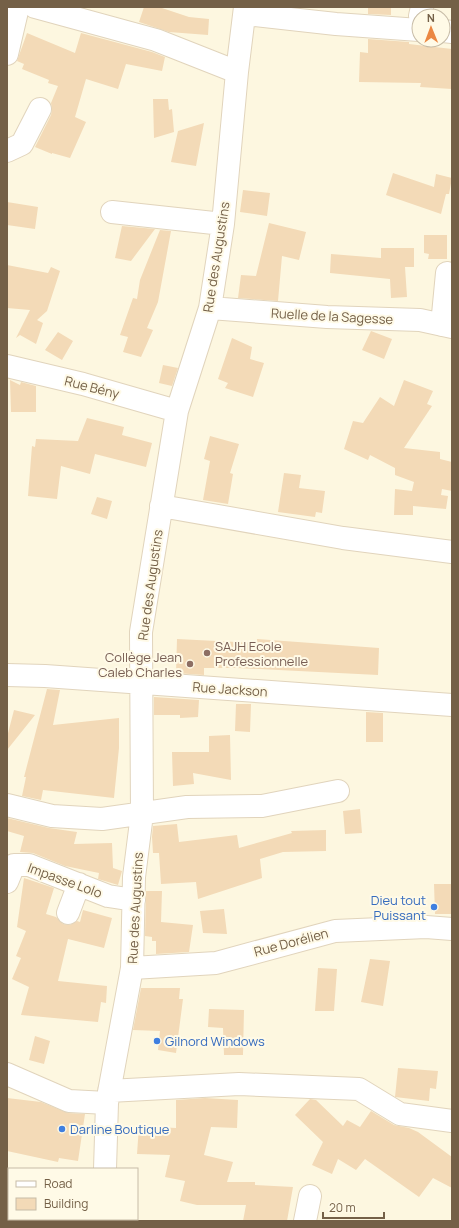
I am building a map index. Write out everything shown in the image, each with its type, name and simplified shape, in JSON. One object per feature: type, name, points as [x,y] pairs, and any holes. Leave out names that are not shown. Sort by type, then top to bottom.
[{"type":"street","points":[[7,54],[18,7]]},
{"type":"street","points":[[35,7],[156,40],[237,72]]},
{"type":"street","points":[[245,11],[336,24],[411,23]]},
{"type":"street","name":"Rue des Augustins","points":[[105,1168],[108,1097],[132,968],[135,870],[142,814],[143,683],[141,632],[177,411],[210,308],[223,224],[237,72],[245,11]]},
{"type":"street","points":[[7,152],[22,144],[40,109]]},
{"type":"street","points":[[112,212],[223,224]]},
{"type":"street","points":[[447,273],[447,326]]},
{"type":"street","name":"Ruelle de la Sagesse","points":[[210,308],[327,317],[420,320],[447,326]]},
{"type":"street","name":"Rue Bény","points":[[7,366],[83,384],[177,411]]},
{"type":"street","points":[[161,506],[307,532],[452,552]]},
{"type":"street","name":"Rue Jackson","points":[[7,675],[452,705]]},
{"type":"street","points":[[7,805],[52,816],[102,819],[188,807],[262,806],[338,791]]},
{"type":"street","name":"Impasse Lolo","points":[[7,882],[14,864],[29,865],[108,896],[134,900]]},
{"type":"street","points":[[68,913],[79,884]]},
{"type":"street","name":"Rue Dorélien","points":[[132,968],[216,963],[336,931],[426,927],[452,928]]},
{"type":"street","points":[[7,1074],[69,1101],[239,1084],[359,1089],[400,1114],[452,1121]]},
{"type":"street","points":[[305,1221],[310,1196]]},
{"type":"building","points":[[144,7],[159,7],[189,17],[209,19],[208,35],[169,32],[139,22]]},
{"type":"building","points":[[368,7],[391,7],[391,15],[368,14]]},
{"type":"building","points":[[27,33],[75,53],[81,33],[152,52],[165,57],[162,71],[126,64],[118,89],[86,79],[75,117],[86,122],[70,158],[52,154],[35,147],[51,115],[51,103],[58,86],[48,83],[49,80],[22,69],[24,64],[17,61]]},
{"type":"building","points":[[368,39],[409,42],[411,48],[452,49],[452,89],[420,87],[421,83],[359,82],[360,52],[368,53]]},
{"type":"building","points":[[153,99],[168,99],[169,110],[172,109],[174,132],[154,138]]},
{"type":"building","points":[[204,123],[196,166],[171,162],[178,131]]},
{"type":"building","points":[[393,173],[434,187],[436,174],[452,178],[449,194],[446,194],[441,214],[386,195]]},
{"type":"building","points":[[243,190],[270,193],[267,216],[240,212]]},
{"type":"building","points":[[7,202],[38,207],[35,229],[7,225]]},
{"type":"building","points":[[269,223],[306,232],[299,260],[282,256],[278,301],[238,298],[241,275],[256,276]]},
{"type":"building","points":[[122,226],[155,229],[131,261],[115,258]]},
{"type":"building","points":[[160,230],[171,231],[158,302],[147,328],[153,330],[141,357],[123,352],[128,337],[120,335],[133,298],[137,299],[140,280]]},
{"type":"building","points":[[424,235],[447,235],[447,259],[428,259],[429,254],[424,253]]},
{"type":"building","points":[[381,248],[414,248],[414,267],[405,267],[407,297],[391,298],[390,279],[330,273],[331,254],[381,258]]},
{"type":"building","points":[[7,265],[48,273],[51,267],[60,271],[47,311],[37,320],[43,323],[36,344],[20,335],[16,338],[30,310],[7,308]]},
{"type":"building","points":[[371,331],[392,339],[384,359],[362,350]]},
{"type":"building","points":[[58,332],[73,341],[62,360],[45,350]]},
{"type":"building","points":[[232,338],[252,347],[250,359],[264,363],[253,397],[225,388],[228,383],[218,379]]},
{"type":"building","points":[[163,365],[178,368],[172,386],[159,383]]},
{"type":"building","points":[[10,380],[20,385],[21,382],[36,386],[36,412],[11,412]]},
{"type":"building","points":[[404,380],[433,391],[427,404],[432,406],[404,448],[440,452],[440,459],[452,462],[452,491],[442,489],[441,495],[448,496],[446,509],[413,506],[413,515],[394,515],[395,489],[412,491],[414,482],[395,475],[395,468],[370,455],[368,460],[344,449],[353,421],[363,423],[380,397],[394,406]]},
{"type":"building","points":[[87,418],[124,427],[122,435],[152,443],[146,467],[95,454],[90,474],[61,466],[57,499],[28,496],[32,446],[35,447],[36,439],[78,441]]},
{"type":"building","points":[[210,436],[239,444],[230,473],[233,474],[228,504],[203,500],[210,461],[204,459]]},
{"type":"building","points":[[284,473],[301,475],[299,488],[325,491],[322,513],[316,512],[315,517],[278,512]]},
{"type":"building","points":[[97,497],[112,501],[107,519],[91,514]]},
{"type":"building","points":[[177,639],[257,643],[257,639],[379,648],[378,675],[237,668],[204,668],[204,675],[176,673]]},
{"type":"building","points":[[47,689],[60,690],[53,725],[119,718],[119,748],[114,798],[43,790],[41,800],[22,796],[26,777],[24,777]]},
{"type":"building","points":[[154,697],[199,700],[198,717],[180,718],[180,715],[154,715]]},
{"type":"building","points":[[236,704],[251,704],[250,732],[235,731]]},
{"type":"building","points":[[14,710],[35,715],[7,750],[7,737]]},
{"type":"building","points":[[366,712],[383,713],[383,742],[366,742]]},
{"type":"building","points":[[230,735],[231,780],[193,773],[194,784],[173,786],[172,752],[209,752],[209,736]]},
{"type":"building","points":[[360,809],[362,833],[345,834],[343,811]]},
{"type":"building","points":[[7,818],[49,828],[77,832],[74,844],[112,843],[113,868],[122,871],[118,885],[98,879],[99,873],[65,866],[33,853],[20,852],[24,836],[7,831]]},
{"type":"building","points":[[177,824],[179,842],[237,835],[239,848],[292,833],[291,831],[326,830],[326,851],[283,852],[260,859],[262,878],[198,899],[196,882],[161,884],[159,853],[153,853],[153,826]]},
{"type":"building","points":[[24,878],[54,888],[46,914],[56,917],[63,924],[70,925],[77,921],[80,922],[83,910],[112,918],[104,948],[68,939],[58,981],[107,986],[106,1003],[101,1002],[98,1022],[21,1015],[29,987],[12,979],[21,958],[16,956],[26,931],[17,927]]},
{"type":"building","points":[[434,884],[452,884],[452,914],[435,914]]},
{"type":"building","points":[[146,891],[162,891],[161,922],[193,925],[189,952],[156,954],[156,941],[152,941],[152,937],[145,936]]},
{"type":"building","points":[[224,909],[227,934],[203,933],[200,911]]},
{"type":"building","points":[[370,959],[390,961],[383,1006],[361,1002]]},
{"type":"building","points":[[318,968],[337,969],[334,1011],[315,1011]]},
{"type":"building","points":[[141,988],[180,988],[179,999],[183,999],[176,1053],[158,1050],[160,1031],[133,1030]]},
{"type":"building","points":[[209,1009],[244,1010],[243,1055],[224,1055],[223,1028],[208,1027]]},
{"type":"building","points":[[35,1036],[50,1041],[44,1064],[29,1060]]},
{"type":"building","points":[[398,1068],[438,1071],[436,1089],[430,1088],[429,1101],[395,1097]]},
{"type":"building","points":[[7,1098],[41,1102],[68,1113],[85,1114],[78,1161],[59,1158],[58,1162],[7,1151]]},
{"type":"building","points":[[205,1098],[238,1100],[237,1128],[211,1127],[204,1155],[233,1162],[227,1182],[255,1182],[255,1185],[293,1187],[287,1221],[243,1221],[246,1205],[197,1205],[180,1201],[185,1181],[165,1177],[170,1155],[137,1154],[139,1126],[176,1128],[176,1100]]},
{"type":"building","points":[[310,1099],[316,1100],[343,1126],[347,1120],[360,1127],[371,1111],[394,1125],[409,1128],[418,1132],[452,1157],[452,1188],[433,1178],[419,1197],[365,1159],[356,1170],[338,1159],[332,1174],[312,1165],[323,1142],[295,1115]]},
{"type":"place","name":"SAJH Ecole Professionnelle","points":[[207,653]]},
{"type":"place","name":"Collège Jean Caleb Charles","points":[[190,664]]},
{"type":"place","name":"Dieu tout Puissant","points":[[434,907]]},
{"type":"place","name":"Gilnord Windows","points":[[157,1041]]},
{"type":"place","name":"Darline Boutique","points":[[62,1129]]}]
